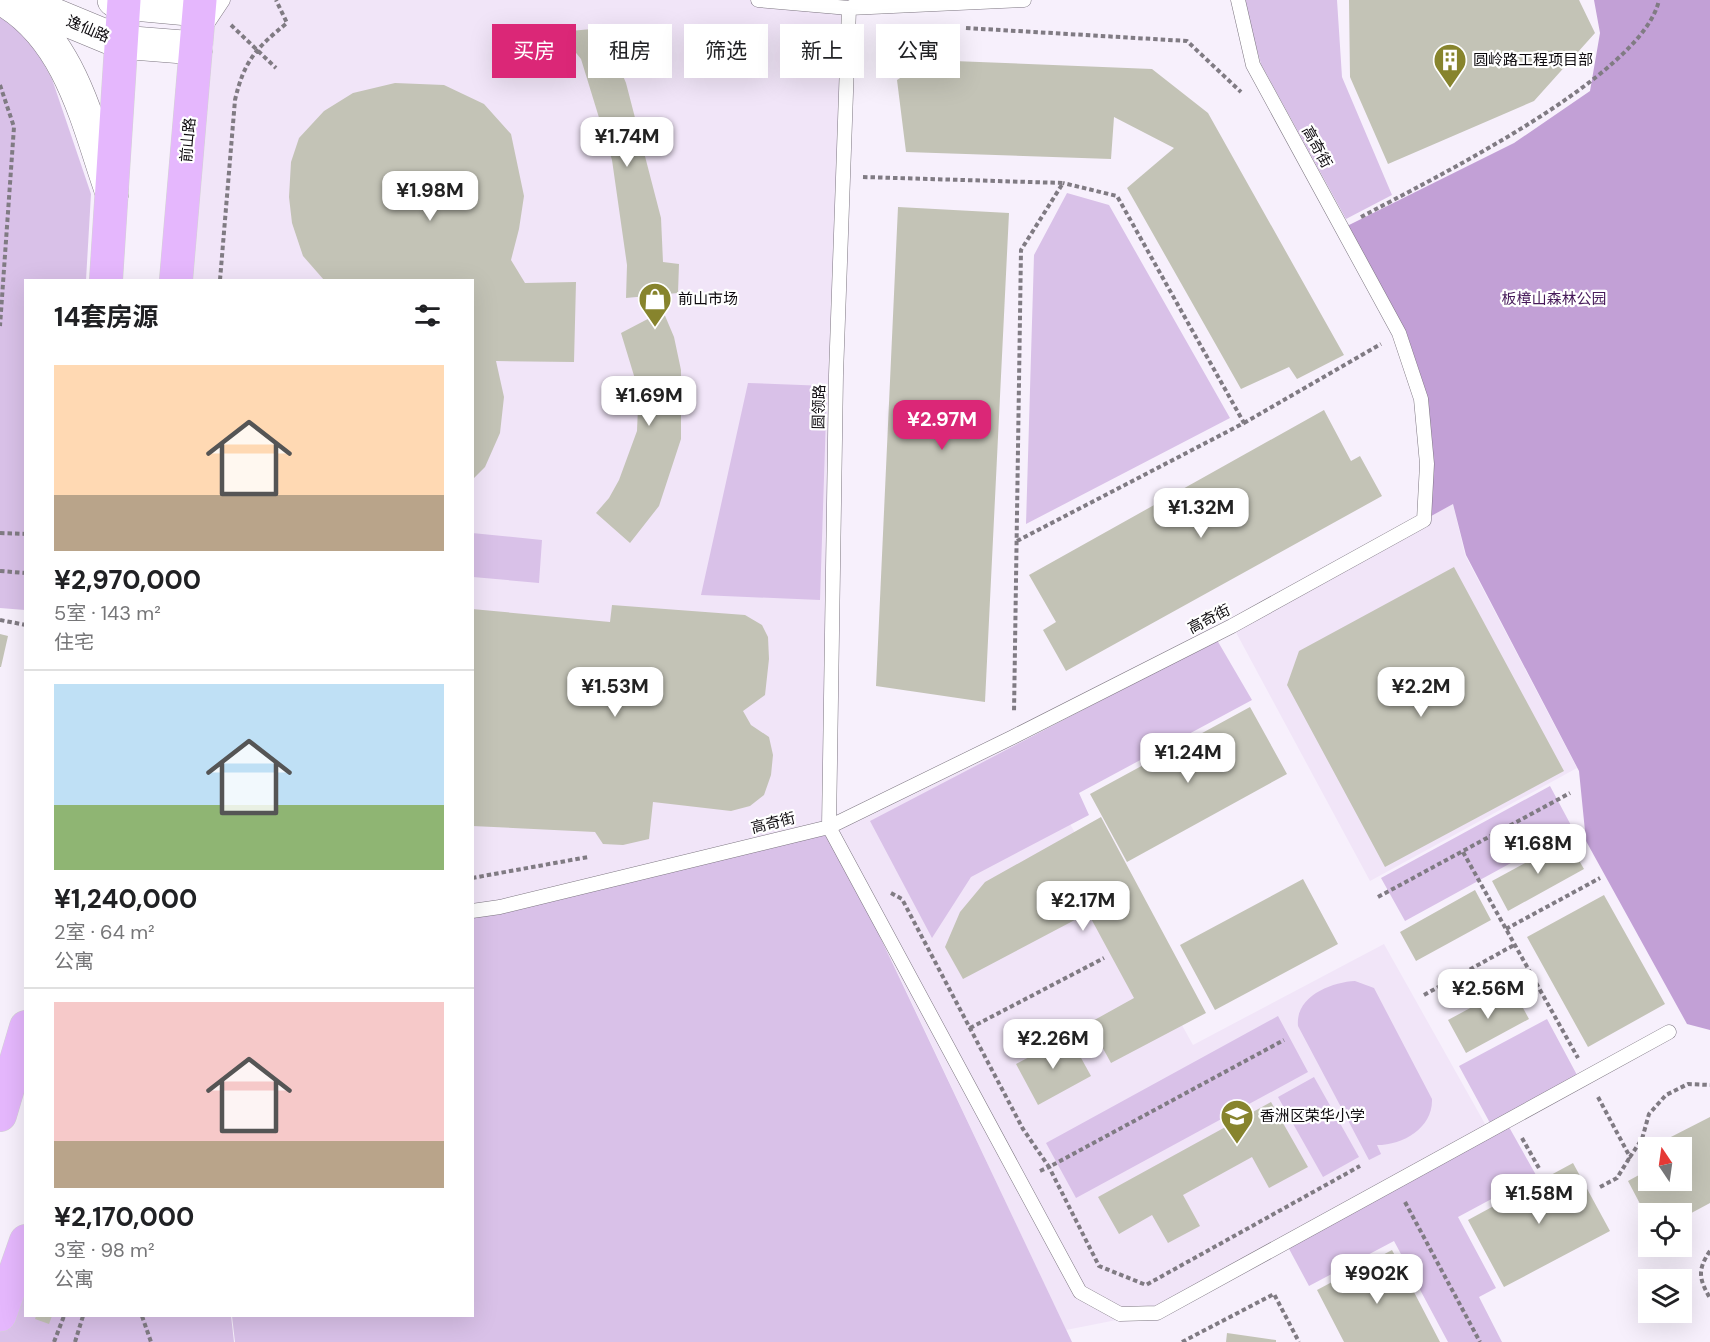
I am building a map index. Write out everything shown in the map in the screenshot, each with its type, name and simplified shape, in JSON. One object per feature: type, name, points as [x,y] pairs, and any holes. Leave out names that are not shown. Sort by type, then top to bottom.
[{"type":"main road","points":[[4,0],[16,7],[43,32],[60,62],[85,110],[112,193]]},
{"type":"main road","name":"逸仙路","points":[[19,0],[120,42],[195,60]]},
{"type":"main road","points":[[106,279],[120,42],[120,1],[210,5]]},
{"type":"main road","name":"前山路","points":[[176,279],[195,60],[210,5]]},
{"type":"main road","points":[[0,1115],[24,1034]]},
{"type":"main road","points":[[0,1315],[24,1247]]},
{"type":"lane","points":[[758,0],[849,8],[1024,0]]},
{"type":"lane","points":[[849,8],[866,0]]},
{"type":"lane","name":"高奇街","points":[[474,912],[829,826],[1013,737],[1232,626],[1424,520],[1427,464],[1421,399],[1399,333],[1253,65],[1238,0]]},
{"type":"lane","name":"圆领路","points":[[829,826],[841,177],[849,8]]},
{"type":"lane","points":[[829,826],[1080,1292],[1120,1314],[1157,1313],[1669,1032]]},
{"type":"path","points":[[220,279],[235,100],[241,75],[255,50],[287,23],[276,0]]},
{"type":"path","points":[[1342,228],[1510,136],[1584,85],[1635,44],[1657,11],[1659,0]]},
{"type":"path","points":[[210,5],[276,68]]},
{"type":"path","points":[[965,27],[1187,41],[1238,90],[1277,108]]},
{"type":"path","points":[[0,85],[14,127],[0,326]]},
{"type":"path","points":[[841,177],[1063,183],[1117,196],[1244,423]]},
{"type":"path","points":[[1013,737],[1021,250],[1063,183]]},
{"type":"path","points":[[1017,541],[1244,423],[1399,333]]},
{"type":"path","points":[[0,532],[24,534]]},
{"type":"path","points":[[0,571],[24,573]]},
{"type":"path","points":[[0,620],[24,625]]},
{"type":"path","points":[[1378,897],[1570,793]]},
{"type":"path","points":[[1463,852],[1630,1157]]},
{"type":"path","points":[[474,878],[588,857]]},
{"type":"path","points":[[855,875],[902,899],[1023,1128],[1049,1167],[1099,1266],[1146,1285],[1360,1166]]},
{"type":"path","points":[[1506,929],[1600,878]]},
{"type":"path","points":[[1424,995],[1514,945]]},
{"type":"path","points":[[970,1028],[1104,958]]},
{"type":"path","points":[[1020,1181],[1284,1040]]},
{"type":"path","points":[[1600,1187],[1617,1178],[1642,1139],[1649,1114],[1666,1095],[1688,1084],[1710,1084]]},
{"type":"path","points":[[1511,1119],[1540,1170]]},
{"type":"path","points":[[1395,1183],[1480,1342]]},
{"type":"path","points":[[1710,1251],[1701,1264],[1700,1276],[1710,1298]]},
{"type":"path","points":[[1182,1342],[1274,1294],[1299,1342]]},
{"type":"path","points":[[54,1342],[64,1317]]},
{"type":"path","points":[[75,1342],[83,1317]]},
{"type":"path","points":[[142,1317],[151,1342]]},
{"type":"shaded area","name":"前山市场","points":[[224,0],[865,0],[848,8],[848,24],[780,24],[780,78],[846,78],[828,826],[474,911],[474,279],[177,279],[195,72]]},
{"type":"shaded area","points":[[1243,0],[1337,0],[1342,77],[1392,195],[1346,219],[1261,64]]},
{"type":"shaded area","points":[[0,15],[31,41],[52,79],[91,194],[86,279],[24,279],[24,610],[0,608]]},
{"type":"shaded area","points":[[1067,193],[1109,205],[1230,418],[1026,524],[1034,255]]},
{"type":"shaded area","points":[[748,383],[827,386],[820,600],[701,595]]},
{"type":"shaded area","points":[[1453,504],[1465,555],[1577,768],[1370,881],[1232,625]]},
{"type":"shaded area","points":[[474,533],[542,540],[539,583],[474,577]]},
{"type":"shaded area","points":[[1217,640],[1252,700],[1079,793],[1089,815],[971,877],[932,938],[870,821]]},
{"type":"shaded area","points":[[1020,734],[1193,1045],[1384,944],[1489,1131],[1157,1312],[1066,1330],[829,827]]},
{"type":"shaded area","points":[[1550,786],[1573,829],[1405,921],[1381,878]]},
{"type":"shaded area","points":[[828,827],[1072,1342],[235,1342],[232,1317],[474,1317],[474,912]]},
{"type":"shaded area","points":[[1355,981],[1374,988],[1432,1099],[1428,1118],[1422,1126],[1407,1138],[1377,1145],[1381,1154],[1369,1160],[1298,1026],[1302,1006],[1309,999],[1336,984]]},
{"type":"shaded area","points":[[1278,1016],[1308,1072],[1076,1198],[1046,1143]]},
{"type":"shaded area","points":[[1547,1019],[1577,1075],[1490,1123],[1459,1066]]},
{"type":"shaded area","points":[[1314,1077],[1359,1157],[1323,1177],[1278,1097]]},
{"type":"shaded area","points":[[1509,1127],[1536,1175],[1458,1217],[1496,1288],[1479,1297],[1502,1342],[1448,1342],[1394,1241],[1309,1286],[1288,1247]]},
{"type":"shaded area","points":[[24,1245],[24,1317],[231,1317],[234,1342],[0,1342],[0,1316]]},
{"type":"green space","name":"板樟山森林公园","points":[[1594,0],[1710,0],[1710,1030],[1687,1024],[1586,841],[1579,771],[1466,555],[1453,504],[1424,520],[1421,399],[1400,333],[1343,228],[1514,143],[1590,91],[1600,33]]},
{"type":"building","name":"圆岭路工程项目部","points":[[1349,0],[1579,0],[1595,33],[1534,101],[1388,164],[1350,77]]},
{"type":"building","points":[[588,29],[588,78],[624,78],[626,83],[661,218],[663,262],[679,264],[678,293],[626,298],[627,265],[612,160],[581,59],[576,53],[576,30]]},
{"type":"building","points":[[960,61],[1152,69],[1208,113],[1344,355],[1297,379],[1289,367],[1241,389],[1127,188],[1174,148],[1114,117],[1111,159],[906,152],[897,80],[900,78],[960,78]]},
{"type":"building","points":[[395,83],[444,85],[484,104],[511,134],[524,196],[511,260],[525,283],[576,282],[574,362],[496,361],[504,397],[500,433],[485,467],[474,478],[474,279],[323,279],[303,256],[292,223],[289,197],[291,162],[299,138],[324,111],[353,93]]},
{"type":"building","points":[[898,207],[1009,213],[985,702],[876,686]]},
{"type":"building","points":[[663,311],[674,337],[681,370],[681,439],[659,506],[630,543],[596,513],[609,498],[619,480],[637,431],[638,407],[635,379],[621,333]]},
{"type":"building","points":[[1324,410],[1351,461],[1360,456],[1382,496],[1066,671],[1043,630],[1056,622],[1029,575]]},
{"type":"building","points":[[1454,567],[1564,771],[1385,867],[1287,685],[1299,651]]},
{"type":"building","points":[[612,605],[745,615],[762,625],[768,637],[769,659],[765,695],[743,711],[751,725],[769,737],[773,755],[771,775],[764,795],[750,806],[731,811],[653,802],[649,839],[623,845],[603,844],[595,832],[474,826],[474,609],[610,622]]},
{"type":"building","points":[[0,634],[8,636],[1,667],[0,667]]},
{"type":"building","points":[[1250,707],[1287,774],[1127,862],[1090,794]]},
{"type":"building","points":[[1101,817],[1206,1013],[1111,1063],[1089,1023],[1134,998],[1088,913],[963,979],[945,947],[960,912],[985,882]]},
{"type":"building","points":[[1567,840],[1584,869],[1508,911],[1492,881]]},
{"type":"building","points":[[1303,879],[1338,944],[1215,1010],[1180,945]]},
{"type":"building","points":[[1475,890],[1491,920],[1416,961],[1400,932]]},
{"type":"building","points":[[1604,895],[1665,1004],[1588,1047],[1527,937]]},
{"type":"building","points":[[1511,986],[1529,1019],[1466,1053],[1448,1020]]},
{"type":"building","points":[[1069,1036],[1091,1076],[1038,1105],[1016,1064]]},
{"type":"building","points":[[1271,1102],[1308,1167],[1269,1188],[1252,1157],[1183,1195],[1200,1226],[1168,1243],[1152,1215],[1119,1234],[1098,1197]]},
{"type":"building","points":[[1710,1117],[1710,1203],[1692,1213],[1692,1203],[1640,1203],[1628,1181],[1638,1176],[1638,1191],[1692,1191],[1692,1137],[1671,1137]]},
{"type":"building","points":[[1573,1163],[1610,1231],[1504,1287],[1468,1220]]},
{"type":"building","points":[[1392,1250],[1440,1342],[1344,1342],[1317,1290]]},
{"type":"building","points":[[36,1317],[52,1317],[49,1324],[35,1319]]},
{"type":"building","points":[[1227,1333],[1276,1340],[1276,1342],[1226,1342]]},
{"type":"place","name":"圆岭路工程项目部","points":[[1450,89]]},
{"type":"place","name":"前山市场","points":[[655,328]]},
{"type":"place","name":"香洲区荣华小学","points":[[1237,1145]]}]
